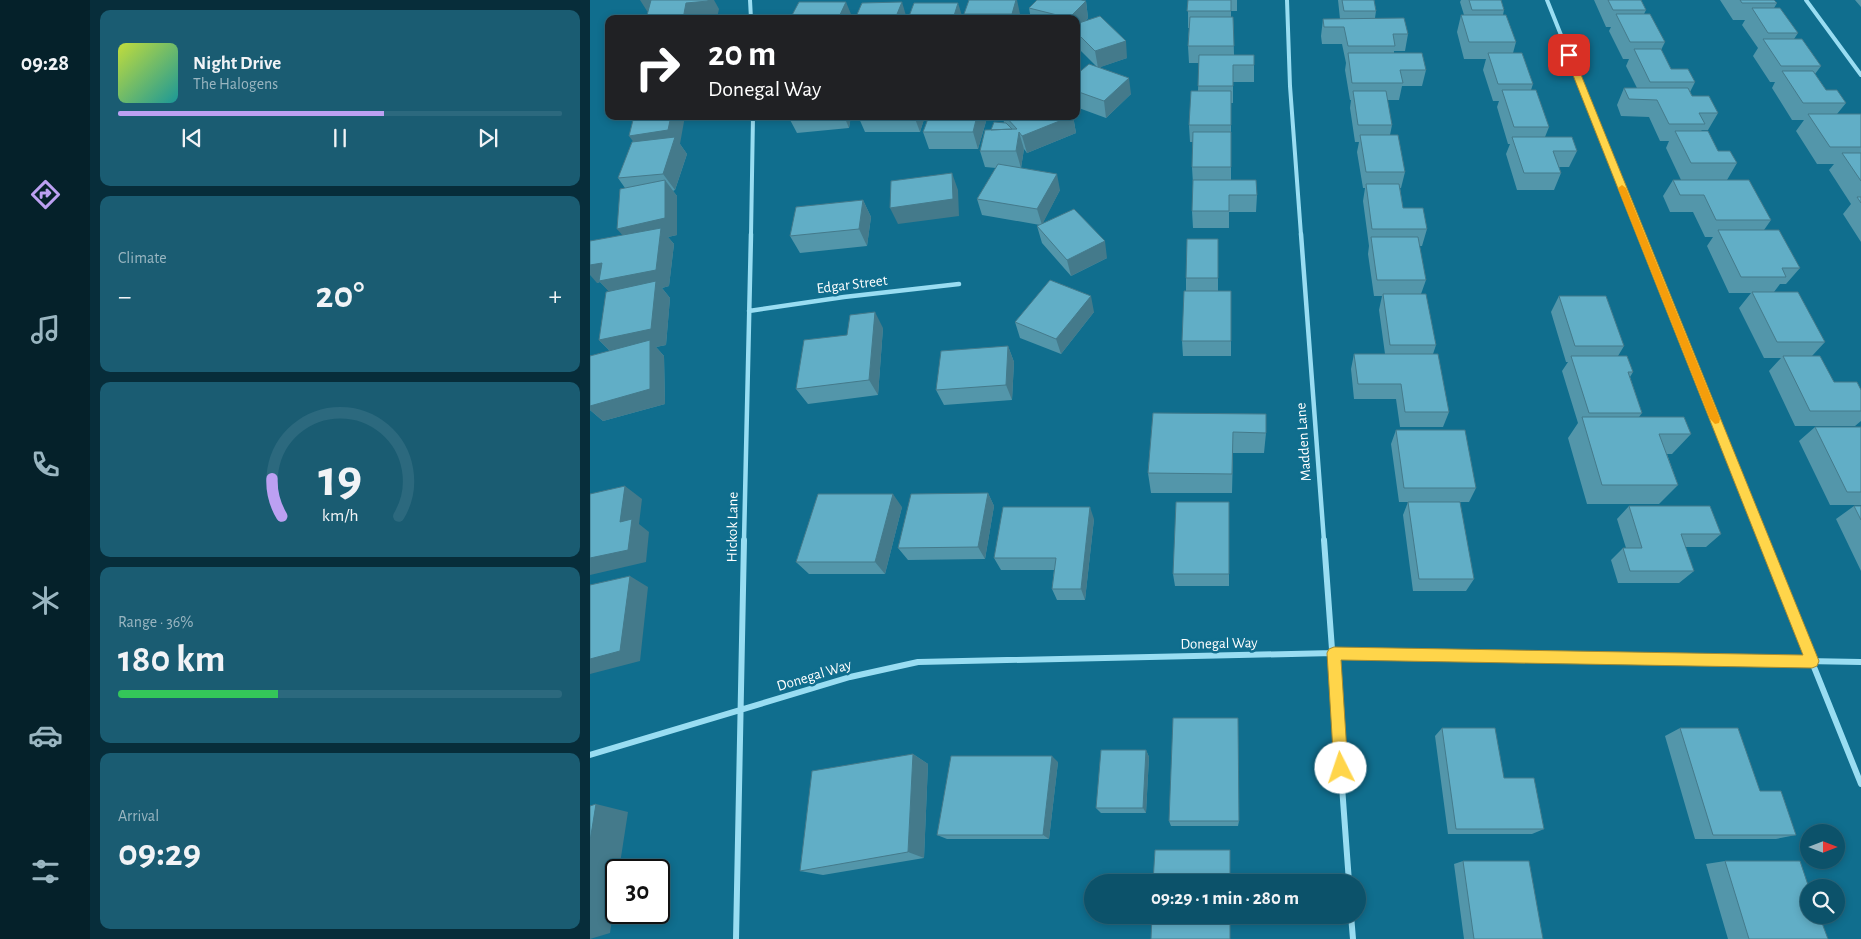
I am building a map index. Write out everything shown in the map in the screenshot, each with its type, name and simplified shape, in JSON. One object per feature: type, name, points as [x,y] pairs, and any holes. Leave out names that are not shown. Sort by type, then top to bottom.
[{"type":"street","points":[[750,0],[751,15]]},
{"type":"street","name":"Madden Lane","points":[[1286,0],[1290,86],[1334,653],[1348,874]]},
{"type":"street","points":[[1547,0],[1861,784]]},
{"type":"street","points":[[1806,0],[1861,75]]},
{"type":"street","name":"Hickok Lane","points":[[736,939],[753,120]]},
{"type":"street","name":"Edgar Street","points":[[748,311],[844,297],[959,284]]},
{"type":"street","name":"Donegal Way","points":[[590,755],[850,676],[918,662],[1334,653],[1861,662]]},
{"type":"street","points":[[1352,924],[1353,939]]},
{"type":"building","points":[[651,0],[708,0],[686,3],[684,15],[647,15]]},
{"type":"building","points":[[969,0],[1016,0],[1012,14],[964,14]]},
{"type":"building","points":[[1037,0],[1086,1],[1072,15],[1057,15],[1029,8]]},
{"type":"building","points":[[1188,0],[1231,0],[1231,11],[1187,11]]},
{"type":"building","points":[[1342,0],[1374,0],[1376,11],[1344,11]]},
{"type":"building","points":[[1469,0],[1501,0],[1504,10],[1472,10]]},
{"type":"building","points":[[1608,0],[1641,0],[1646,10],[1613,10]]},
{"type":"building","points":[[1740,0],[1774,0],[1777,3],[1742,3]]},
{"type":"building","points":[[799,2],[846,2],[840,15],[792,15]]},
{"type":"building","points":[[902,2],[897,15],[857,15],[862,3]]},
{"type":"building","points":[[914,3],[958,3],[954,15],[910,15]]},
{"type":"building","points":[[1752,8],[1780,8],[1798,33],[1768,33]]},
{"type":"building","points":[[1616,14],[1650,14],[1665,42],[1630,42]]},
{"type":"building","points":[[1461,15],[1506,15],[1516,42],[1469,42]]},
{"type":"building","points":[[1100,16],[1126,41],[1095,51],[1080,36],[1080,23]]},
{"type":"building","points":[[1190,17],[1233,17],[1234,46],[1188,46]]},
{"type":"building","points":[[1404,18],[1408,34],[1393,34],[1395,46],[1348,46],[1344,27],[1324,27],[1323,19]]},
{"type":"building","points":[[1763,39],[1802,39],[1821,66],[1781,66]]},
{"type":"building","points":[[1634,49],[1661,49],[1671,69],[1688,69],[1695,82],[1650,82]]},
{"type":"building","points":[[1348,53],[1422,53],[1426,70],[1400,70],[1403,83],[1352,83]]},
{"type":"building","points":[[1488,53],[1522,53],[1533,84],[1498,84]]},
{"type":"building","points":[[1199,55],[1254,55],[1254,65],[1233,65],[1233,86],[1198,86]]},
{"type":"building","points":[[1089,64],[1129,78],[1104,101],[1080,92],[1080,72]]},
{"type":"building","points":[[1782,71],[1813,71],[1826,90],[1837,90],[1846,103],[1803,103]]},
{"type":"building","points":[[1624,88],[1688,88],[1692,96],[1709,96],[1718,113],[1699,113],[1705,124],[1669,124],[1657,100],[1629,99]]},
{"type":"building","points":[[1502,90],[1536,90],[1549,127],[1514,127]]},
{"type":"building","points":[[1191,91],[1231,91],[1231,125],[1189,125]]},
{"type":"building","points":[[1353,91],[1386,91],[1392,125],[1358,125]]},
{"type":"building","points":[[1808,114],[1861,114],[1861,147],[1830,147]]},
{"type":"building","points":[[633,120],[670,120],[668,130],[629,136]]},
{"type":"building","points":[[928,120],[976,120],[973,132],[923,132]]},
{"type":"building","points":[[1009,120],[1062,120],[1022,136],[1019,132],[1016,151],[980,151],[985,130],[1017,129]]},
{"type":"building","points":[[994,122],[1006,123],[1012,129],[991,130]]},
{"type":"building","points":[[1675,131],[1708,131],[1718,151],[1730,151],[1737,163],[1691,163]]},
{"type":"building","points":[[1193,132],[1231,132],[1231,167],[1192,167]]},
{"type":"building","points":[[1360,135],[1398,135],[1405,172],[1366,172]]},
{"type":"building","points":[[675,137],[663,174],[618,178],[632,142]]},
{"type":"building","points":[[1512,137],[1572,137],[1577,151],[1553,151],[1561,173],[1524,173]]},
{"type":"building","points":[[1842,153],[1861,153],[1861,181]]},
{"type":"building","points":[[998,164],[1057,174],[1037,209],[977,199]]},
{"type":"building","points":[[952,173],[953,199],[890,208],[891,181]]},
{"type":"building","points":[[665,180],[665,218],[617,229],[620,189]]},
{"type":"building","points":[[1193,180],[1256,180],[1257,195],[1229,195],[1229,211],[1192,211]]},
{"type":"building","points":[[1673,180],[1749,180],[1771,220],[1716,220],[1704,195],[1680,195]]},
{"type":"building","points":[[1366,184],[1399,184],[1403,208],[1423,208],[1427,229],[1372,229]]},
{"type":"building","points":[[863,200],[859,229],[790,236],[796,207]]},
{"type":"building","points":[[1074,209],[1105,241],[1067,260],[1037,226]]},
{"type":"building","points":[[661,228],[656,270],[599,281],[602,263],[590,265],[590,241]]},
{"type":"building","points":[[1718,230],[1779,230],[1800,268],[1782,268],[1786,277],[1741,277]]},
{"type":"building","points":[[1371,237],[1418,237],[1426,280],[1377,280]]},
{"type":"building","points":[[1187,239],[1218,239],[1218,278],[1186,278]]},
{"type":"building","points":[[1050,280],[1091,296],[1056,339],[1015,322]]},
{"type":"building","points":[[656,281],[651,329],[599,340],[606,292]]},
{"type":"building","points":[[1184,291],[1231,291],[1231,341],[1182,341]]},
{"type":"building","points":[[1752,292],[1798,292],[1825,342],[1777,342]]},
{"type":"building","points":[[1383,294],[1426,294],[1436,345],[1390,345]]},
{"type":"building","points":[[1559,296],[1606,296],[1624,346],[1575,346]]},
{"type":"building","points":[[875,312],[869,380],[796,389],[804,340],[847,335],[850,315]]},
{"type":"building","points":[[650,340],[650,389],[590,406],[590,356]]},
{"type":"building","points":[[1008,346],[1006,385],[936,390],[941,351]]},
{"type":"building","points":[[1354,354],[1438,354],[1449,412],[1405,412],[1401,384],[1358,384]]},
{"type":"building","points":[[1571,356],[1627,356],[1633,372],[1628,372],[1642,413],[1589,413]]},
{"type":"building","points":[[1783,356],[1820,356],[1834,382],[1857,382],[1861,390],[1861,411],[1810,411]]},
{"type":"building","points":[[1153,413],[1266,414],[1266,433],[1233,432],[1232,474],[1148,473]]},
{"type":"building","points":[[1582,417],[1684,417],[1691,434],[1659,434],[1678,485],[1602,485]]},
{"type":"building","points":[[1815,427],[1861,427],[1861,492],[1847,492]]},
{"type":"building","points":[[1396,430],[1465,430],[1476,488],[1404,488]]},
{"type":"building","points":[[625,486],[620,522],[632,519],[628,550],[590,558],[590,494]]},
{"type":"building","points":[[988,493],[978,547],[898,548],[911,494]]},
{"type":"building","points":[[818,494],[893,494],[875,562],[796,562]]},
{"type":"building","points":[[1176,502],[1229,502],[1229,574],[1173,574]]},
{"type":"building","points":[[1408,502],[1460,502],[1474,579],[1419,579]]},
{"type":"building","points":[[1629,506],[1710,506],[1721,534],[1681,534],[1694,571],[1630,571],[1623,548],[1642,548]]},
{"type":"building","points":[[1854,506],[1861,506],[1861,520]]},
{"type":"building","points":[[1003,507],[1090,507],[1081,589],[1052,589],[1056,558],[994,558]]},
{"type":"building","points":[[630,576],[620,651],[590,659],[590,585]]},
{"type":"building","points":[[1173,718],[1238,718],[1239,821],[1169,821]]},
{"type":"building","points":[[1442,728],[1495,728],[1504,778],[1534,778],[1544,829],[1456,829]]},
{"type":"building","points":[[1680,728],[1738,728],[1760,791],[1781,791],[1796,835],[1713,835]]},
{"type":"building","points":[[1101,750],[1146,750],[1143,808],[1096,808]]},
{"type":"building","points":[[913,754],[908,852],[800,871],[812,771]]},
{"type":"building","points":[[951,756],[1052,756],[1043,835],[937,835]]},
{"type":"building","points":[[596,804],[590,841],[590,806]]},
{"type":"building","points":[[1155,850],[1230,850],[1230,874],[1154,874]]},
{"type":"building","points":[[1463,861],[1529,861],[1543,939],[1474,939]]},
{"type":"building","points":[[1725,861],[1800,861],[1800,869],[1803,869],[1806,879],[1800,879],[1800,924],[1822,924],[1828,939],[1749,939]]},
{"type":"building","points":[[1152,924],[1230,924],[1230,939],[1151,939]]},
{"type":"slow traffic","points":[[1622,188],[1715,419]]},
{"type":"route","points":[[1341,768],[1334,653],[1812,661],[1569,55]]}]
